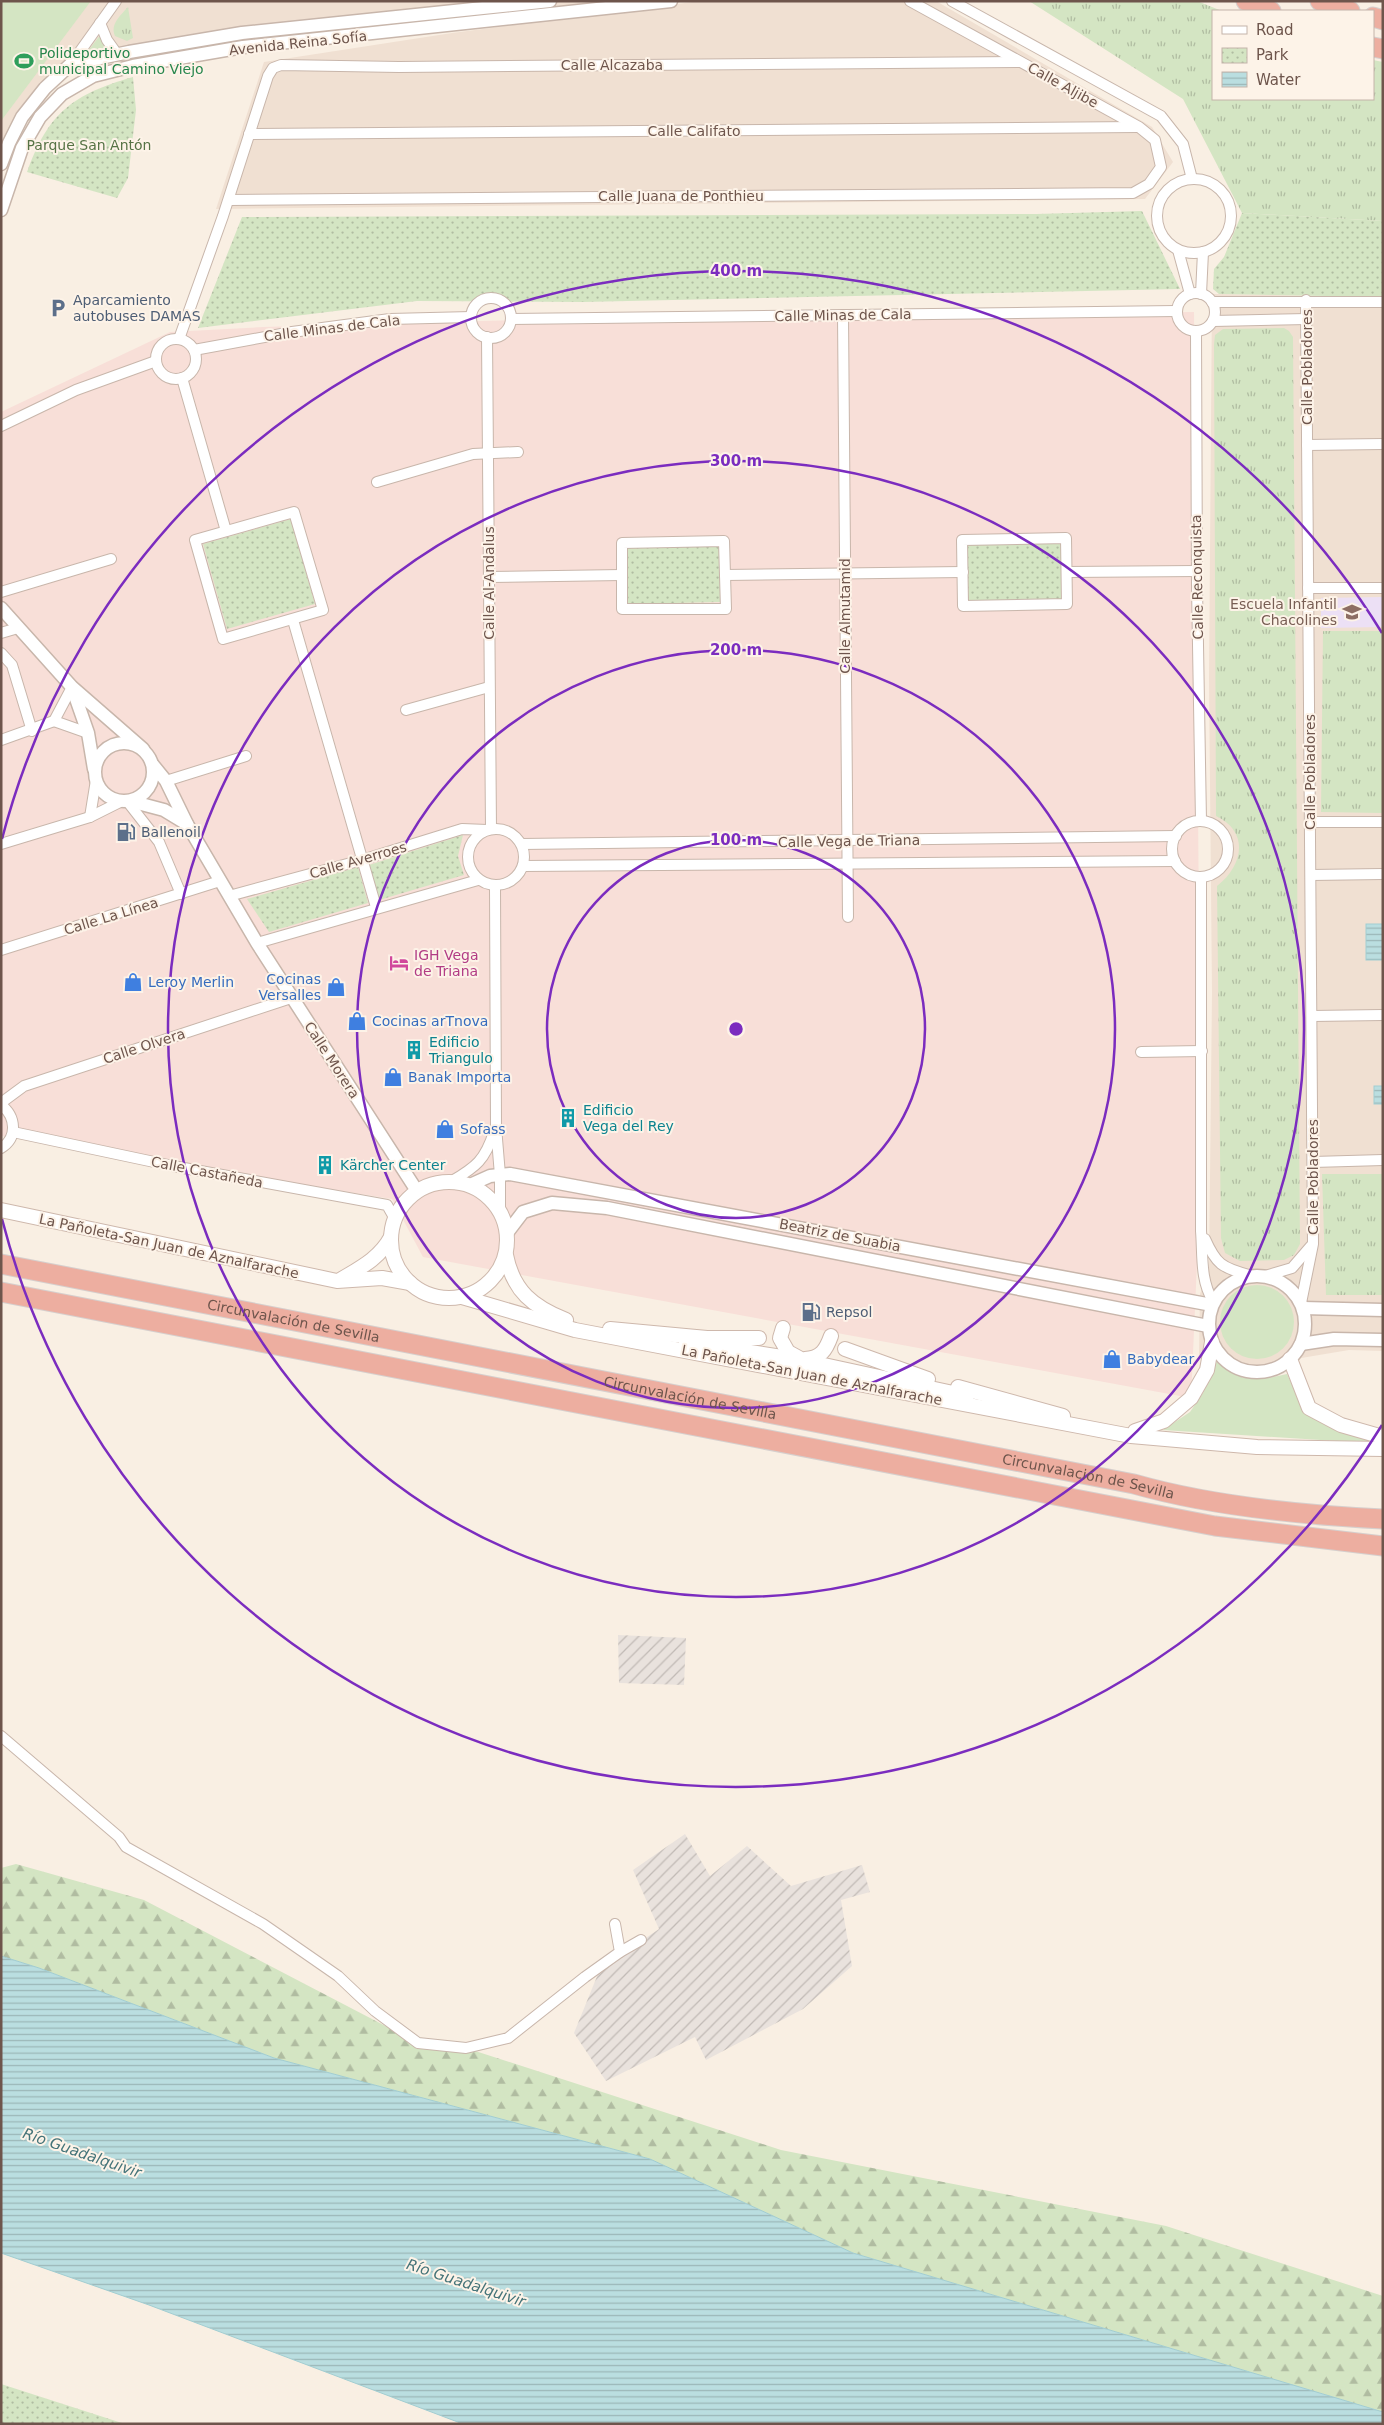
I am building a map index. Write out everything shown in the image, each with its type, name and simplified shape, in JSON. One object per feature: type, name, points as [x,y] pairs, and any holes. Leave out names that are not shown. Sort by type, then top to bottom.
[{"type":"highway","points":[[1246,1],[1268,10]]},
{"type":"highway","points":[[1320,1],[1347,10]]},
{"type":"highway","name":"Circunvalación de Sevilla","points":[[1,1264],[1134,1484],[1165,1493],[1275,1509],[1383,1519]]},
{"type":"highway","name":"Circunvalación de Sevilla","points":[[1,1292],[1215,1526],[1383,1546]]},
{"type":"highway","points":[[1134,1484],[1177,1484],[1339,1506],[1383,1508]]},
{"type":"highway","points":[[1215,1526],[1383,1559]]},
{"type":"main road","points":[[337,1282],[368,1264],[385,1249],[391,1237],[395,1219],[404,1203],[417,1191],[434,1183],[452,1182],[470,1185],[487,1195],[500,1210],[507,1233],[506,1254],[497,1274],[481,1288],[462,1297],[440,1298],[429,1295],[410,1283],[403,1276],[394,1258],[391,1237]]},
{"type":"main road","name":"La Pañoleta-San Juan de Aznalfarache","points":[[1,1210],[337,1282],[382,1278],[410,1283]]},
{"type":"main road","name":"La Pañoleta-San Juan de Aznalfarache","points":[[506,1254],[509,1273],[530,1302],[572,1323],[801,1360],[1090,1423],[1135,1431],[1165,1440]]},
{"type":"main road","name":"La Pañoleta-San Juan de Aznalfarache","points":[[462,1297],[575,1330],[1095,1430],[1165,1440],[1257,1447],[1383,1450]]},
{"type":"main road","points":[[783,1328],[780,1338],[788,1352],[813,1368],[894,1386],[917,1396]]},
{"type":"main road","points":[[606,1329],[707,1338],[759,1338]]},
{"type":"main road","points":[[725,1358],[751,1358],[781,1362],[816,1358],[826,1349],[831,1336]]},
{"type":"main road","points":[[1135,1431],[1164,1421],[1192,1398],[1207,1370],[1212,1342]]},
{"type":"main road","points":[[845,1349],[907,1373],[1090,1423]]},
{"type":"main road","points":[[1290,1359],[1309,1408],[1341,1425],[1383,1437]]},
{"type":"street","points":[[1,164],[8,143],[22,117],[45,88],[71,64],[116,1]]},
{"type":"street","name":"Avenida Reina Sofía","points":[[71,64],[117,54],[242,33],[550,1]]},
{"type":"street","name":"Avenida Reina Sofía","points":[[1,210],[22,148],[40,117],[62,94],[93,76],[122,69],[243,48],[671,1]]},
{"type":"street","name":"Calle Aljibe","points":[[910,1],[1139,127],[1156,140],[1161,167],[1149,184],[1133,193]]},
{"type":"street","points":[[952,1],[1160,116],[1183,144],[1192,180]]},
{"type":"street","points":[[100,23],[107,40],[117,54]]},
{"type":"street","name":"Calle Alcazaba","points":[[179,338],[229,200],[268,76],[273,68],[281,65],[399,67],[1021,62]]},
{"type":"street","points":[[71,64],[83,71],[101,65],[122,69]]},
{"type":"street","points":[[62,94],[64,86],[72,78],[71,64]]},
{"type":"street","name":"Calle Califato","points":[[250,134],[1139,127]]},
{"type":"street","points":[[1192,180],[1204,181],[1214,186],[1223,194],[1230,211],[1228,229],[1222,239],[1214,247],[1203,252],[1190,253],[1178,250],[1168,243],[1161,233],[1157,221],[1157,209],[1169,188],[1180,182],[1192,180]]},
{"type":"street","name":"Calle Juana de Ponthieu","points":[[229,200],[1133,193]]},
{"type":"street","points":[[1178,250],[1190,294]]},
{"type":"street","points":[[1202,294],[1203,252]]},
{"type":"street","points":[[1190,294],[1202,294],[1212,302],[1215,314],[1213,321],[1206,329],[1196,332],[1184,328],[1177,318],[1176,311],[1180,300],[1190,294]]},
{"type":"street","points":[[492,298],[504,303],[510,313],[510,319],[503,334],[487,337],[477,332],[471,317],[476,305],[480,301],[492,298]]},
{"type":"street","points":[[1212,302],[1306,300],[1383,302]]},
{"type":"street","name":"Calle Pobladores","points":[[1302,1306],[1313,1244],[1306,300]]},
{"type":"street","name":"Calle Minas de Cala","points":[[510,319],[1176,311]]},
{"type":"street","name":"Calle Almutamid","points":[[843,315],[848,917]]},
{"type":"street","name":"Calle Minas de Cala","points":[[194,350],[292,332],[390,319],[471,317]]},
{"type":"street","points":[[1213,321],[1307,318]]},
{"type":"street","name":"Calle Reconquista","points":[[1196,332],[1201,821]]},
{"type":"street","name":"Calle Al-Andalus","points":[[487,337],[490,687],[489,829]]},
{"type":"street","points":[[179,338],[194,350],[196,364],[182,378],[177,379],[165,376],[158,366],[156,360],[160,347],[165,342],[179,338]]},
{"type":"street","points":[[1,426],[76,390],[156,360]]},
{"type":"street","points":[[182,378],[226,531]]},
{"type":"street","points":[[1308,445],[1383,444]]},
{"type":"street","points":[[377,482],[467,456],[518,452]]},
{"type":"street","points":[[294,512],[323,610],[223,639],[195,540],[226,531],[294,512]]},
{"type":"street","points":[[1066,538],[1067,572],[1067,604],[963,606],[962,540],[1066,538]]},
{"type":"street","points":[[724,541],[725,575],[726,609],[622,609],[622,543],[724,541]]},
{"type":"street","points":[[1,592],[110,559]]},
{"type":"street","points":[[1067,572],[1197,571]]},
{"type":"street","points":[[725,575],[962,572]]},
{"type":"street","points":[[489,577],[622,576]]},
{"type":"street","points":[[1308,588],[1383,588]]},
{"type":"street","points":[[1,608],[72,687],[143,749],[153,765],[149,788],[138,798],[90,816],[1,844]]},
{"type":"street","points":[[293,620],[376,907]]},
{"type":"street","points":[[1,633],[18,628]]},
{"type":"street","points":[[1,653],[12,665],[32,731]]},
{"type":"street","points":[[1,740],[32,731],[54,721],[72,687]]},
{"type":"street","points":[[72,687],[88,733],[95,778],[103,792],[126,801],[156,807],[188,824]]},
{"type":"street","points":[[406,710],[490,687]]},
{"type":"street","points":[[54,721],[88,733]]},
{"type":"street","points":[[90,816],[95,769],[100,754],[112,744],[128,742],[143,749]]},
{"type":"street","points":[[166,781],[246,756]]},
{"type":"street","name":"Calle Morera","points":[[153,765],[166,781],[220,881],[291,998],[417,1191]]},
{"type":"street","points":[[126,801],[160,842],[181,894]]},
{"type":"street","points":[[1201,821],[1219,829],[1226,840],[1228,852],[1219,870],[1201,877],[1188,874],[1175,861],[1172,849],[1176,836],[1189,824],[1201,821]]},
{"type":"street","points":[[1310,822],[1383,822]]},
{"type":"street","name":"Calle Averroes","points":[[229,896],[362,860],[462,829],[489,829]]},
{"type":"street","points":[[489,829],[509,831],[522,844],[523,866],[512,881],[494,886],[478,880],[468,866],[468,849],[478,835],[489,829]]},
{"type":"street","name":"Calle Vega de Triana","points":[[522,844],[1176,836]]},
{"type":"street","name":"Calle Vega de Triana","points":[[523,866],[1175,861]]},
{"type":"street","points":[[1311,876],[1383,874]]},
{"type":"street","points":[[1201,877],[1202,1231],[1204,1278],[1206,1289],[1213,1303]]},
{"type":"street","points":[[257,943],[376,907],[478,880]]},
{"type":"street","name":"Calle La Línea","points":[[1,950],[220,881]]},
{"type":"street","points":[[494,886],[496,1127],[500,1175],[500,1210]]},
{"type":"street","name":"Calle Olvera","points":[[1,1104],[24,1086],[291,998]]},
{"type":"street","points":[[1312,1016],[1383,1015]]},
{"type":"street","points":[[1141,1052],[1202,1050]]},
{"type":"street","points":[[1,1104],[11,1116],[13,1132],[10,1140],[1,1148]]},
{"type":"street","points":[[452,1182],[474,1168],[489,1148],[496,1127]]},
{"type":"street","name":"Calle Castañeda","points":[[13,1132],[173,1166],[387,1205],[395,1219]]},
{"type":"street","points":[[1313,1162],[1383,1160]]},
{"type":"street","name":"Beatriz de Suabia","points":[[470,1185],[490,1176],[520,1175],[1213,1303]]},
{"type":"street","name":"Beatriz de Suabia","points":[[507,1233],[523,1212],[552,1203],[607,1208],[1208,1326]]},
{"type":"street","points":[[1202,1231],[1212,1257],[1226,1269],[1248,1275],[1265,1276],[1280,1281],[1292,1290],[1302,1306],[1305,1320],[1301,1344],[1290,1359],[1267,1371],[1253,1372],[1240,1369],[1228,1363],[1219,1354],[1212,1342],[1208,1326],[1213,1303],[1220,1292],[1233,1281],[1248,1275]]},
{"type":"street","name":"Calle Pobladores","points":[[1265,1276],[1292,1268],[1313,1244]]},
{"type":"street","points":[[1302,1306],[1383,1310]]},
{"type":"street","points":[[1301,1344],[1334,1339],[1383,1340]]},
{"type":"street","points":[[1,1736],[119,1837],[126,1847],[263,1924],[338,1976],[375,2011],[418,2043],[466,2048],[508,2038],[585,1977],[620,1952],[641,1940]]},
{"type":"street","points":[[615,1924],[620,1952]]},
{"type":"shaded area","points":[[1,1],[647,1],[497,21],[127,51],[40,82],[1,142]]},
{"type":"shaded area","points":[[700,1],[936,1],[1152,127],[1173,162],[1145,199],[216,209],[264,62],[452,33]]},
{"type":"shaded area","points":[[1212,294],[1383,297],[1383,1351],[1349,1350],[1248,1367],[1199,1355],[1200,1294],[1209,1271],[1212,992],[1209,680]]},
{"type":"shaded area","points":[[1194,312],[1201,1174],[1191,1398],[423,1257],[392,1199],[1,1136],[1,412],[170,332],[263,327],[555,319]]},
{"type":"shaded area","name":"Escuela Infantil Chacolines","points":[[1383,597],[1383,627],[1321,628],[1321,598]]},
{"type":"shaded area","points":[[618,1635],[686,1638],[684,1685],[619,1683]]},
{"type":"shaded area","points":[[685,1834],[710,1876],[747,1846],[791,1886],[862,1865],[870,1892],[841,1900],[852,1966],[803,2009],[706,2060],[695,2037],[606,2081],[574,2033],[600,1969],[659,1929],[633,1870]]},
{"type":"green space","name":"Polideportivo municipal Camino Viejo","points":[[1,1],[91,1],[1,121]]},
{"type":"green space","points":[[1029,1],[1197,1],[1220,10],[1212,10],[1212,100],[1374,100],[1374,60],[1383,62],[1383,221],[1242,213],[1183,99]]},
{"type":"green space","points":[[128,7],[133,38],[127,41],[115,36],[114,28],[117,20]]},
{"type":"green space","points":[[101,34],[109,48],[85,55]]},
{"type":"green space","name":"Parque San Antón","points":[[133,77],[136,110],[128,178],[117,198],[27,172],[44,134],[66,108],[95,91]]},
{"type":"green space","points":[[1142,211],[1180,289],[583,302],[417,301],[198,328],[242,217],[1036,214]]},
{"type":"green space","points":[[1242,213],[1383,221],[1383,297],[1219,294],[1213,289],[1214,269],[1224,257]]},
{"type":"green space","points":[[1284,328],[1293,337],[1300,1244],[1294,1255],[1284,1260],[1240,1261],[1225,1253],[1221,1238],[1217,886],[1233,869],[1239,850],[1238,840],[1234,831],[1227,823],[1216,816],[1214,344],[1215,335],[1223,329]]},
{"type":"green space","points":[[291,519],[315,604],[227,629],[203,544]]},
{"type":"green space","points":[[1061,543],[1062,600],[966,602],[965,545]]},
{"type":"green space","points":[[720,546],[722,602],[626,604],[625,547]]},
{"type":"green space","points":[[1323,631],[1383,631],[1383,813],[1321,812]]},
{"type":"green space","points":[[463,835],[458,856],[464,875],[379,900],[369,865]]},
{"type":"green space","points":[[358,867],[368,903],[269,932],[247,899]]},
{"type":"green space","points":[[1322,1174],[1383,1174],[1383,1295],[1326,1295]]},
{"type":"green space","points":[[1250,1285],[1264,1285],[1278,1291],[1288,1301],[1294,1315],[1292,1336],[1278,1353],[1264,1359],[1250,1359],[1236,1353],[1226,1343],[1220,1329],[1220,1315],[1226,1301],[1236,1291]]},
{"type":"green space","points":[[1216,1362],[1243,1378],[1269,1378],[1287,1374],[1305,1413],[1383,1444],[1163,1430],[1190,1412],[1203,1393]]},
{"type":"green space","points":[[16,1864],[144,1900],[418,2043],[466,2048],[781,2150],[1166,2226],[1383,2296],[1383,2412],[853,2253],[650,2159],[274,2058],[39,1968],[1,1956],[1,1868]]},
{"type":"green space","points":[[1,2384],[125,2424],[1,2424]]},
{"type":"water","points":[[1366,924],[1383,924],[1383,960],[1366,960]]},
{"type":"water","points":[[1374,1086],[1383,1086],[1383,1104],[1374,1104]]},
{"type":"water","name":"Río Guadalquivir","points":[[1,1956],[39,1968],[274,2058],[650,2159],[853,2253],[1383,2412],[1383,2424],[463,2424],[149,2305],[1,2253]]},
{"type":"place","name":"Polideportivo municipal Camino Viejo","points":[[24,61]]},
{"type":"place","name":"Aparcamiento autobuses DAMAS","points":[[58,308]]},
{"type":"place","name":"Escuela Infantil Chacolines","points":[[1352,612]]},
{"type":"place","name":"Ballenoil","points":[[126,832]]},
{"type":"place","name":"IGH Vega de Triana","points":[[399,963]]},
{"type":"place","name":"Leroy Merlin","points":[[133,982]]},
{"type":"place","name":"Cocinas Versalles","points":[[336,987]]},
{"type":"place","name":"Cocinas arTnova","points":[[357,1021]]},
{"type":"place","name":"Edificio Triangulo","points":[[414,1050]]},
{"type":"place","name":"Banak Importa","points":[[393,1077]]},
{"type":"place","name":"Edificio Vega del Rey","points":[[568,1118]]},
{"type":"place","name":"Sofass","points":[[445,1129]]},
{"type":"place","name":"Kärcher Center","points":[[325,1165]]},
{"type":"place","name":"Repsol","points":[[811,1312]]},
{"type":"place","name":"Babydear","points":[[1112,1359]]}]
